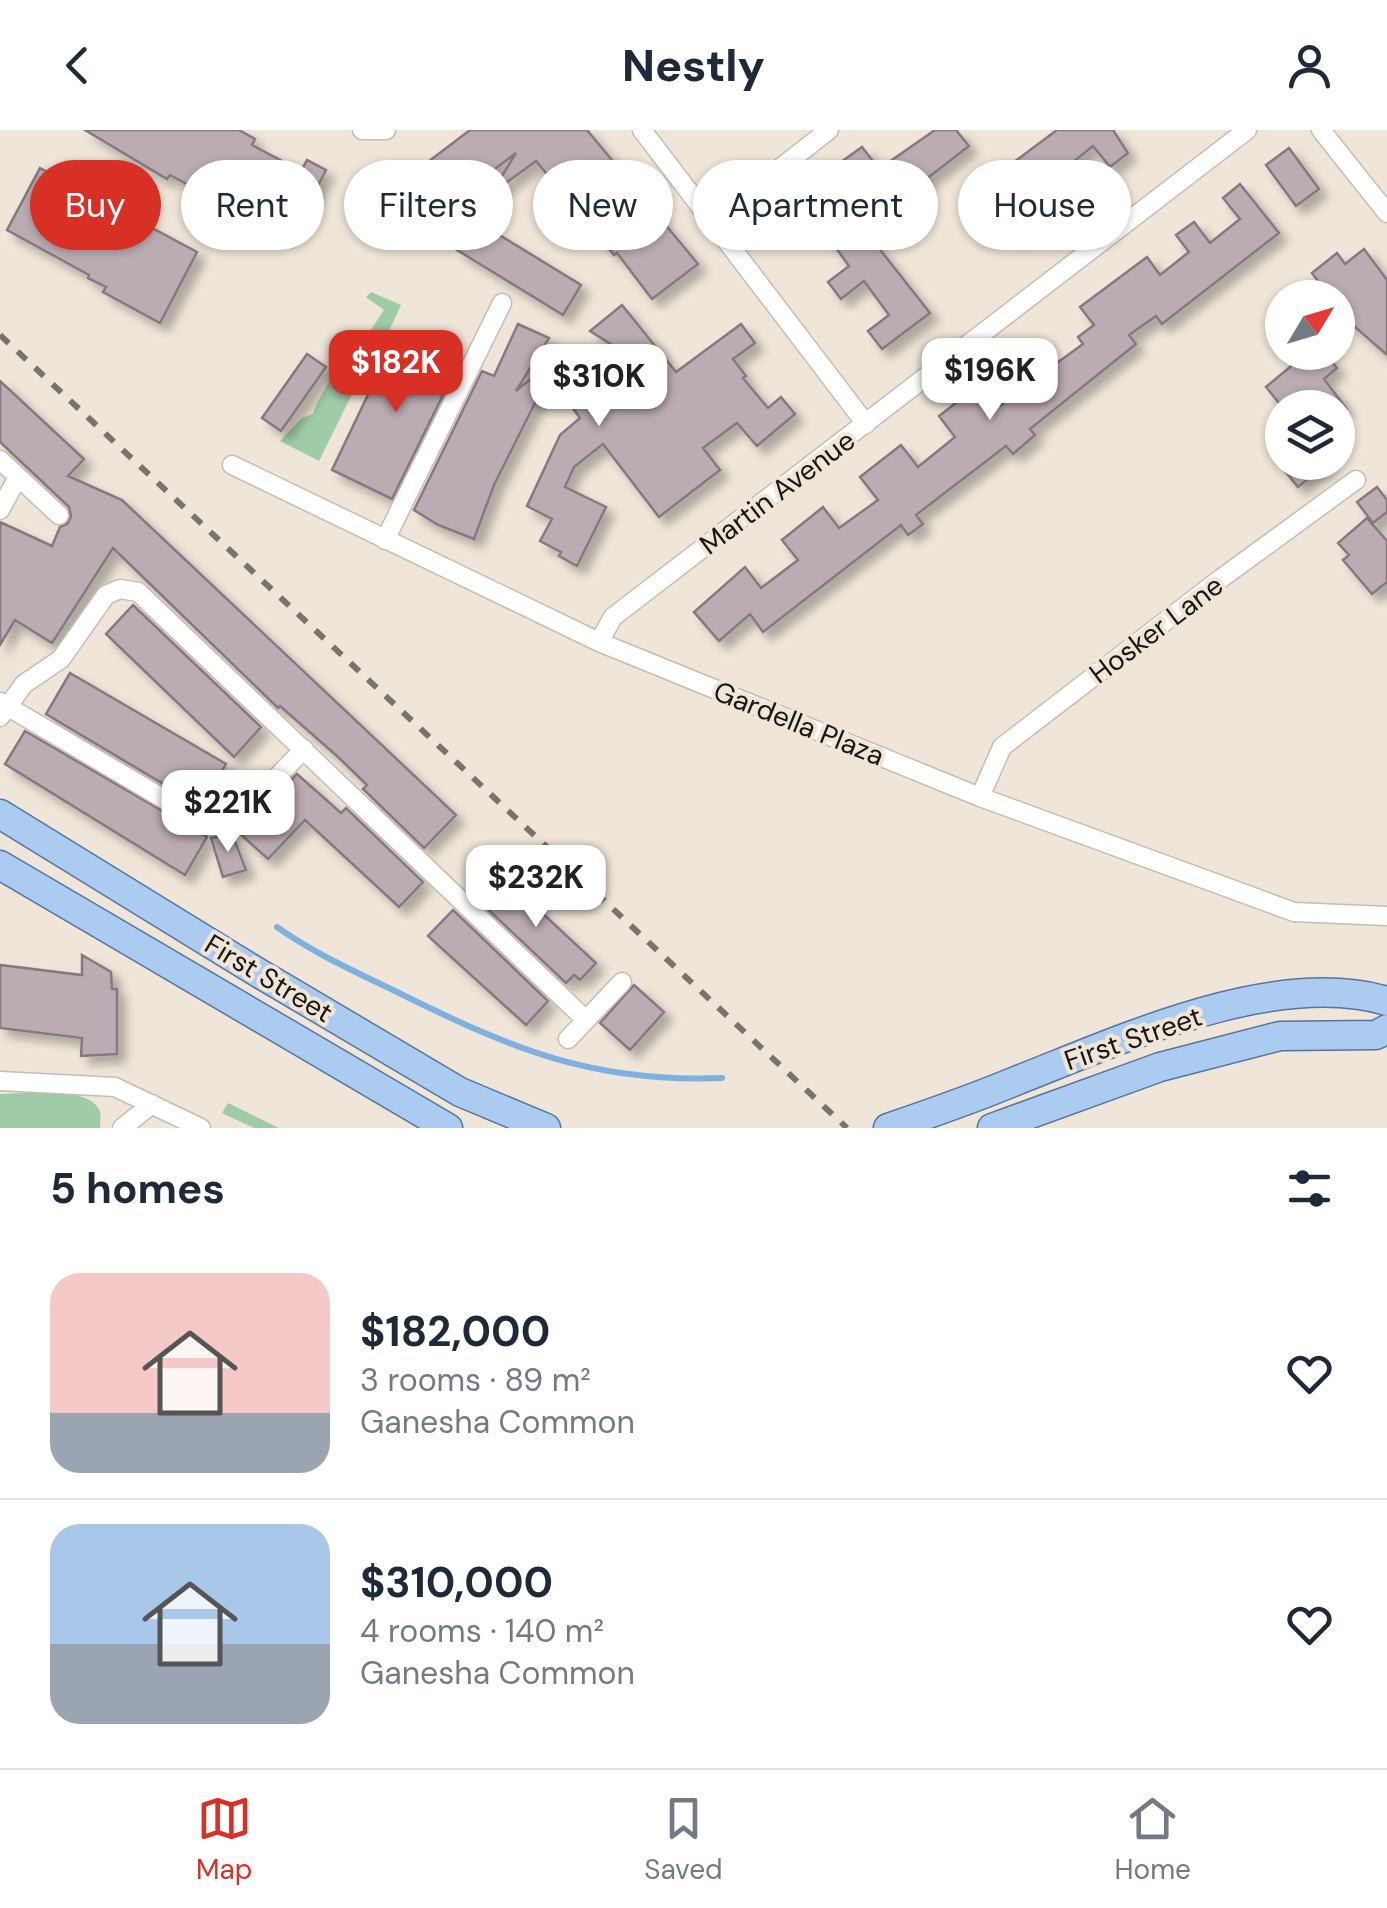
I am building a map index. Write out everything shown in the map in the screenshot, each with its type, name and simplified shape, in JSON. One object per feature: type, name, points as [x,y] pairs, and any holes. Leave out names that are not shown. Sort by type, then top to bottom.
[{"type":"main road","name":"First Street","points":[[0,814],[460,1092],[546,1128]]},
{"type":"main road","name":"First Street","points":[[0,865],[448,1128]]},
{"type":"main road","name":"First Street","points":[[888,1128],[1190,1015],[1272,997],[1354,992],[1387,1002]]},
{"type":"main road","name":"First Street","points":[[992,1128],[1160,1067],[1280,1036],[1376,1035],[1387,1029]]},
{"type":"street","points":[[362,130],[384,131]]},
{"type":"street","points":[[642,130],[693,198]]},
{"type":"street","points":[[791,160],[829,130]]},
{"type":"street","name":"Martin Avenue","points":[[599,642],[616,615],[1247,130]]},
{"type":"street","points":[[1321,130],[1387,214]]},
{"type":"street","points":[[732,250],[866,424]]},
{"type":"street","points":[[384,540],[502,303]]},
{"type":"street","points":[[0,460],[58,515]]},
{"type":"street","name":"Gardella Plaza","points":[[232,465],[599,642],[980,797],[1294,912],[1387,916]]},
{"type":"street","points":[[0,510],[18,477]]},
{"type":"street","name":"Hosker Lane","points":[[980,797],[1002,746],[1356,480]]},
{"type":"street","points":[[304,750],[236,820],[206,824],[2,708],[34,675],[62,659],[99,602],[120,589],[138,592],[304,750],[586,1020]]},
{"type":"street","points":[[568,1039],[622,982]]},
{"type":"street","points":[[0,1081],[105,1085],[202,1128]]},
{"type":"street","points":[[122,1128],[152,1104]]},
{"type":"green space","points":[[371,292],[401,305],[381,348],[366,337],[384,310],[366,297]]},
{"type":"green space","points":[[359,344],[372,354],[319,461],[280,441],[302,418],[313,414],[334,368],[345,370],[356,358]]},
{"type":"green space","points":[[56,1093],[84,1098],[100,1112],[100,1128],[0,1128],[0,1094]]},
{"type":"green space","points":[[228,1103],[279,1128],[254,1128],[222,1113]]},
{"type":"building","points":[[85,130],[239,130],[255,139],[252,145],[280,160],[181,160],[181,181],[161,175],[161,160],[135,160]]},
{"type":"building","points":[[470,130],[587,130],[612,160],[533,160],[513,178],[512,160],[516,153],[507,160],[430,160]]},
{"type":"building","points":[[935,130],[956,130],[969,146],[938,170],[938,160],[892,160]]},
{"type":"building","points":[[1057,130],[1113,130],[1128,153],[1119,160],[1104,160],[1093,146],[1076,160],[1017,160]]},
{"type":"building","points":[[862,147],[872,160],[844,160]]},
{"type":"building","points":[[1289,148],[1319,189],[1296,206],[1266,165]]},
{"type":"building","points":[[1240,184],[1279,233],[1162,324],[1156,316],[1129,335],[1136,344],[1030,429],[1035,435],[1013,454],[1006,446],[916,515],[923,524],[908,535],[901,525],[763,632],[750,614],[719,641],[694,612],[745,567],[761,588],[798,560],[782,540],[823,507],[839,528],[878,500],[860,477],[901,445],[918,467],[955,437],[939,416],[983,382],[1001,405],[1031,380],[1016,359],[1033,346],[1050,368],[1083,344],[1078,337],[1094,325],[1080,307],[1147,257],[1160,275],[1189,252],[1176,235],[1194,222],[1210,243],[1240,219],[1223,198]]},
{"type":"building","points":[[30,187],[30,243],[7,230]]},
{"type":"building","points":[[161,233],[181,243],[181,250],[197,252],[160,323],[103,292],[106,287],[88,278],[89,275],[43,250],[161,250]]},
{"type":"building","points":[[673,234],[698,264],[652,299],[617,253],[614,255],[610,250],[673,250]]},
{"type":"building","points":[[513,243],[581,285],[563,315],[457,250],[513,250]]},
{"type":"building","points":[[1364,249],[1387,280],[1387,355],[1355,327],[1355,280],[1317,280],[1312,273],[1337,253],[1345,264]]},
{"type":"building","points":[[837,250],[880,250],[930,313],[882,349],[868,331],[889,315],[864,281],[841,299],[828,282],[849,266]]},
{"type":"building","points":[[622,305],[676,372],[741,324],[755,343],[733,359],[746,376],[743,378],[768,408],[781,397],[795,414],[757,446],[737,423],[703,448],[720,470],[659,517],[603,444],[574,467],[565,487],[606,507],[577,566],[540,541],[552,519],[527,506],[560,435],[580,418],[572,407],[587,376],[556,361],[494,485],[474,539],[438,525],[414,510],[482,371],[494,376],[518,324],[549,338],[516,391],[570,347],[608,365],[617,348],[590,331]]},
{"type":"building","points":[[398,332],[460,360],[392,499],[332,470]]},
{"type":"building","points":[[307,354],[326,367],[281,431],[262,418]]},
{"type":"building","points":[[1286,370],[1335,370],[1324,379],[1332,390],[1266,387]]},
{"type":"building","points":[[0,381],[84,459],[68,476],[122,500],[456,815],[424,848],[363,789],[367,785],[337,756],[278,708],[113,548],[52,643],[15,620],[0,645],[0,522],[52,546],[60,527],[71,517],[69,507],[0,442]]},
{"type":"building","points":[[1377,487],[1387,500],[1387,512],[1373,523],[1357,502]]},
{"type":"building","points":[[1367,518],[1387,541],[1387,582],[1372,594],[1343,560],[1349,555],[1338,543]]},
{"type":"building","points":[[133,605],[261,727],[234,757],[106,634]]},
{"type":"building","points":[[70,673],[226,764],[202,807],[46,714]]},
{"type":"building","points":[[25,731],[207,837],[185,875],[5,764]]},
{"type":"building","points":[[297,774],[341,813],[346,808],[423,882],[399,907],[305,820],[268,859],[238,832]]},
{"type":"building","points":[[232,834],[246,870],[223,877],[211,838]]},
{"type":"building","points":[[500,874],[596,963],[580,980],[574,975],[566,983],[477,899]]},
{"type":"building","points":[[453,910],[548,1001],[526,1025],[428,936]]},
{"type":"building","points":[[82,955],[111,972],[112,989],[117,989],[117,1054],[81,1056],[82,1038],[0,1028],[0,965],[82,975]]},
{"type":"building","points":[[634,985],[664,1012],[630,1050],[600,1023]]},
{"type":"waterway","points":[[277,927],[352,970],[517,1046],[592,1068],[633,1075],[722,1078]]},
{"type":"railway","points":[[0,335],[847,1128]]}]
